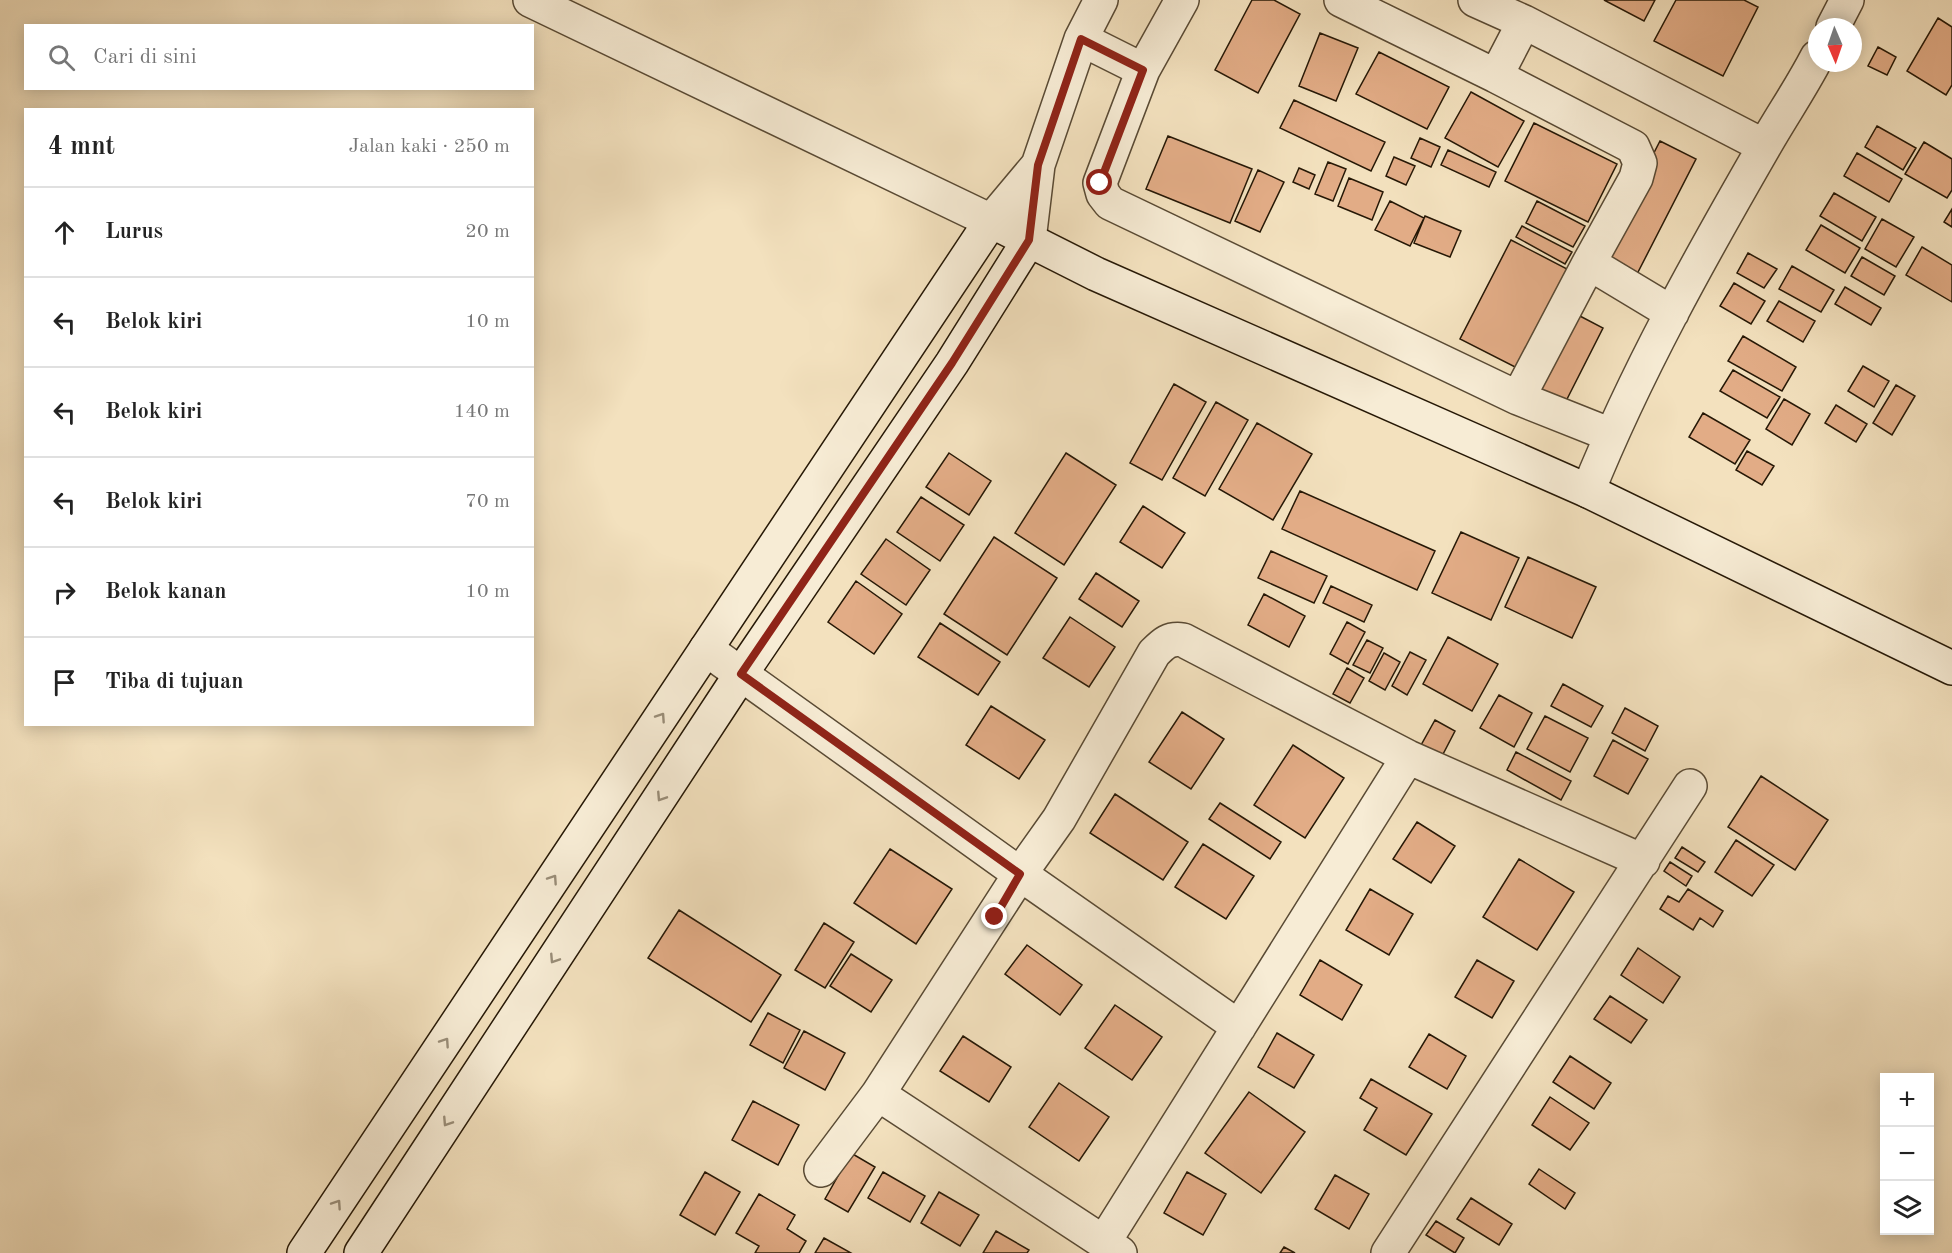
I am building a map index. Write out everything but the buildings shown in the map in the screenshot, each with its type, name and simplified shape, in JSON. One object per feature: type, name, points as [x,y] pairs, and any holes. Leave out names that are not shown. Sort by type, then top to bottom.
[{"type":"street","points":[[530,0],[991,220],[1096,274],[1588,491],[1952,668]]},
{"type":"street","points":[[361,1253],[741,674],[952,363],[1029,240],[1038,165],[1081,39],[1101,0]]},
{"type":"street","points":[[1182,0],[1143,70],[1100,183],[1103,194],[1110,203],[1518,398],[1611,435]]},
{"type":"street","points":[[1341,0],[1496,76],[1633,147],[1640,163],[1636,178],[1518,398]]},
{"type":"street","points":[[1475,0],[1524,22],[1764,146]]},
{"type":"street","points":[[1838,18],[1847,0]]},
{"type":"street","points":[[1496,76],[1524,22]]},
{"type":"street","points":[[1081,39],[1143,70]]},
{"type":"street","points":[[1588,491],[1611,435],[1672,313],[1764,146],[1808,72]]},
{"type":"street","points":[[304,1253],[991,220],[1038,165]]},
{"type":"street","points":[[1590,263],[1672,313]]},
{"type":"street","points":[[821,1170],[878,1094],[1020,874],[1059,819],[1154,653],[1172,638],[1183,640],[1408,757],[1643,861]]},
{"type":"street","points":[[706,649],[1020,874],[1239,1027]]},
{"type":"street","points":[[878,1094],[1112,1248],[1239,1027],[1408,757]]},
{"type":"street","points":[[1389,1253],[1690,786]]},
{"type":"route","points":[[995,917],[1020,874],[741,674],[952,363],[1029,240],[1038,165],[1081,39],[1143,70],[1100,183]]}]
